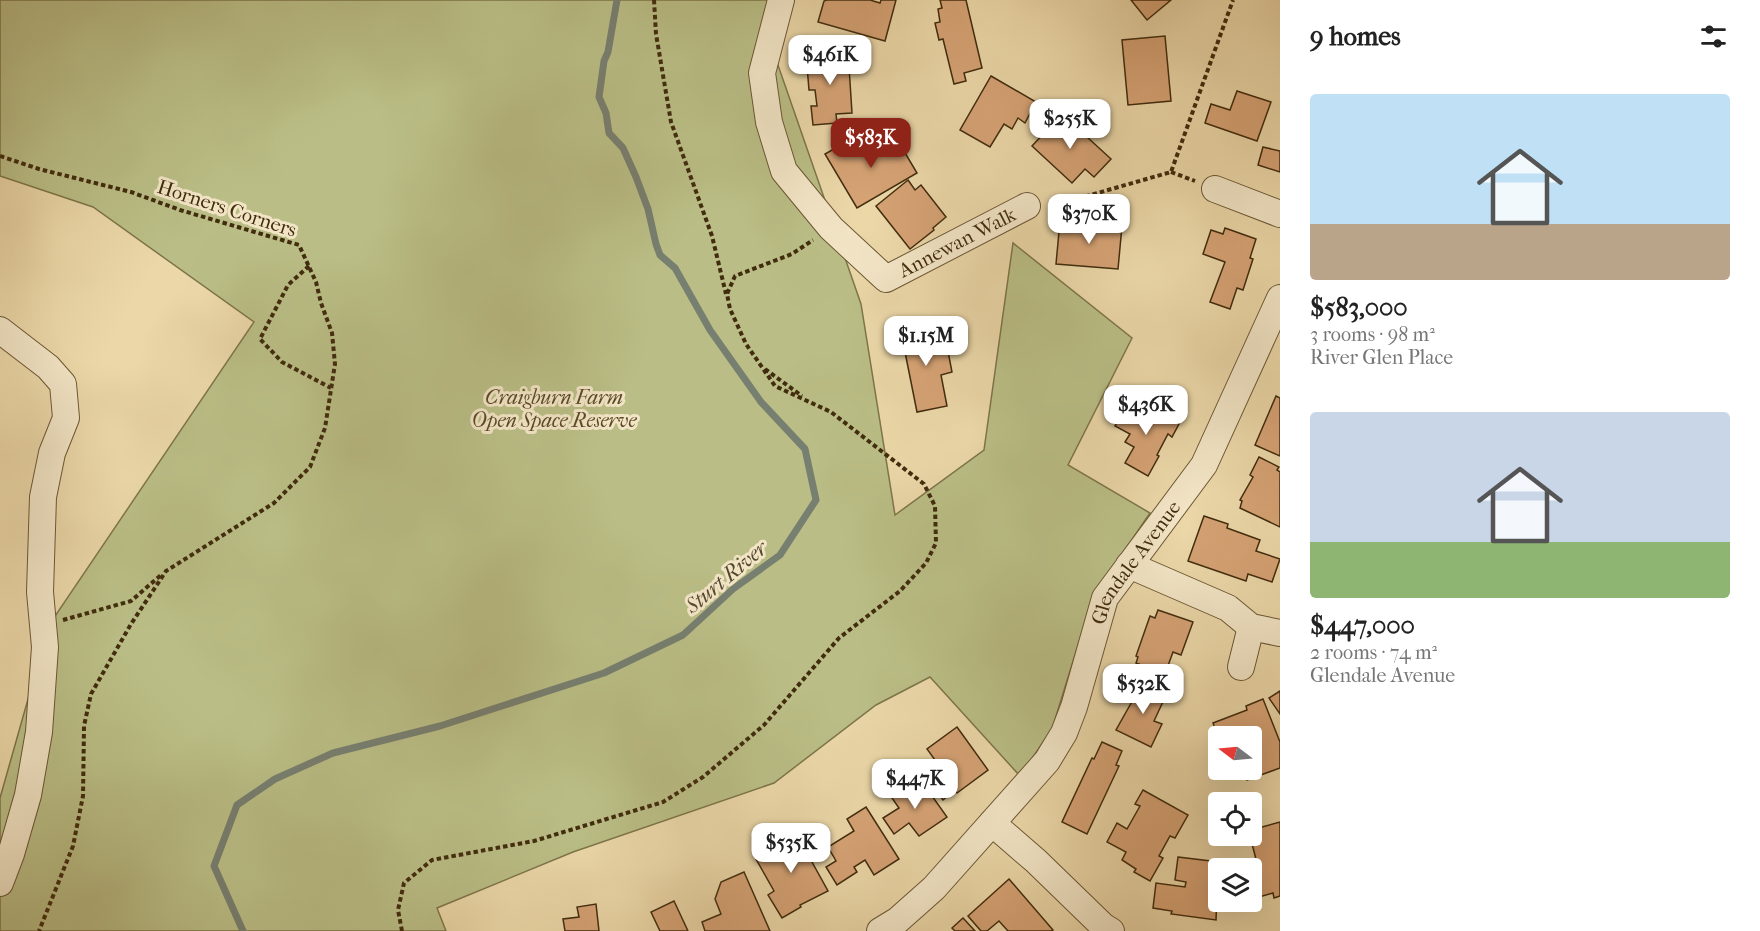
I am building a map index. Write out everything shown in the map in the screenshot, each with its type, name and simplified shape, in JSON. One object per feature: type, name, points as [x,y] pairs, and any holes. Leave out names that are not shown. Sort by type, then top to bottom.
[{"type":"street","points":[[781,0],[762,73],[769,122],[784,171],[831,228]]},
{"type":"street","points":[[1215,189],[1280,214]]},
{"type":"street","name":"Annewan Walk","points":[[831,228],[886,279],[1027,206]]},
{"type":"street","name":"Glendale Avenue","points":[[880,931],[898,920],[934,888],[1047,761],[1064,733],[1074,707],[1105,598],[1204,465],[1280,298]]},
{"type":"street","points":[[0,330],[48,367],[63,384],[66,418],[52,453],[43,497],[40,537],[42,625],[45,647],[39,732],[28,795],[0,884]]},
{"type":"street","points":[[1129,565],[1228,608],[1251,627],[1280,633]]},
{"type":"street","points":[[1241,668],[1251,627]]},
{"type":"street","points":[[993,823],[1111,931]]},
{"type":"path","points":[[654,0],[656,34],[671,122],[712,236],[731,314],[747,346],[765,369],[810,402]]},
{"type":"path","points":[[1027,206],[1059,204],[1171,172],[1233,0]]},
{"type":"path","name":"Horners Corners","points":[[0,156],[39,169],[131,192],[180,210],[238,225],[299,245],[309,266],[332,333],[335,364],[325,428],[310,466],[274,503],[166,571],[131,624],[91,694],[84,726],[83,796],[73,846],[39,931]]},
{"type":"path","points":[[402,931],[398,910],[404,883],[432,860],[534,841],[663,802],[703,777],[764,725],[839,638],[900,591],[926,563],[936,543],[936,506],[924,484],[831,412],[775,386],[746,344],[730,309],[727,294],[735,276],[792,254],[831,228]]},
{"type":"path","points":[[309,266],[288,285],[260,339],[282,362],[331,388]]},
{"type":"path","points":[[42,625],[131,601],[166,571]]},
{"type":"green space","name":"Craigburn Farm Open Space Reserve","points":[[0,0],[770,0],[763,22],[861,304],[895,515],[984,450],[1013,243],[1132,338],[1068,465],[1150,513],[1093,597],[1052,729],[1020,776],[930,677],[876,705],[774,783],[573,852],[437,908],[446,931],[0,931],[0,798],[49,625],[254,322],[93,207],[0,176]]},
{"type":"building","points":[[870,0],[880,3],[881,0],[896,0],[885,41],[818,22],[824,1]]},
{"type":"building","points":[[940,0],[966,0],[982,68],[964,73],[966,81],[954,84],[943,39],[939,40],[935,23],[940,22],[938,9],[942,8]]},
{"type":"building","points":[[1131,0],[1171,0],[1147,20]]},
{"type":"building","points":[[1165,36],[1171,101],[1128,105],[1122,40]]},
{"type":"building","points":[[848,51],[852,113],[836,114],[837,123],[813,125],[811,106],[817,106],[815,90],[809,90],[806,54]]},
{"type":"building","points":[[991,76],[1036,102],[1025,123],[1018,118],[1012,129],[1004,124],[990,147],[960,130]]},
{"type":"building","points":[[1237,91],[1271,102],[1257,141],[1205,123],[1211,104],[1230,110]]},
{"type":"building","points":[[1062,114],[1111,159],[1094,177],[1085,169],[1072,183],[1032,146]]},
{"type":"building","points":[[895,136],[917,173],[857,208],[825,154],[846,142],[852,151],[866,142],[871,150]]},
{"type":"building","points":[[1263,147],[1280,151],[1280,172],[1258,165]]},
{"type":"building","points":[[908,180],[915,190],[921,185],[946,217],[910,249],[876,206]]},
{"type":"building","points":[[1060,221],[1122,226],[1118,269],[1056,264]]},
{"type":"building","points":[[1225,228],[1256,239],[1250,258],[1253,259],[1243,290],[1237,288],[1230,309],[1210,302],[1225,262],[1203,254],[1211,230],[1223,234]]},
{"type":"building","points":[[923,322],[927,345],[946,341],[952,372],[941,375],[947,406],[917,412],[900,327]]},
{"type":"building","points":[[1276,396],[1280,398],[1280,456],[1255,445]]},
{"type":"building","points":[[1148,404],[1180,422],[1172,437],[1168,434],[1148,476],[1125,463],[1134,447],[1125,442],[1130,434],[1115,426],[1126,406],[1142,416]]},
{"type":"building","points":[[1259,457],[1279,467],[1277,470],[1280,472],[1280,527],[1240,508],[1242,501],[1240,500],[1253,477],[1250,475]]},
{"type":"building","points":[[1204,516],[1228,524],[1227,528],[1260,540],[1256,551],[1280,559],[1272,582],[1248,574],[1246,581],[1188,561]]},
{"type":"building","points":[[1158,610],[1193,622],[1181,655],[1173,652],[1165,674],[1136,663],[1138,657],[1136,656],[1150,616],[1155,618]]},
{"type":"building","points":[[1143,682],[1167,693],[1154,721],[1162,724],[1151,747],[1116,730]]},
{"type":"building","points":[[1280,691],[1280,714],[1269,698]]},
{"type":"building","points":[[1263,699],[1280,742],[1280,768],[1262,775],[1262,726],[1214,726],[1213,723],[1247,710],[1246,706]]},
{"type":"building","points":[[957,727],[988,770],[957,793],[955,790],[943,800],[926,777],[940,767],[927,749]]},
{"type":"building","points":[[1102,742],[1122,751],[1116,765],[1119,766],[1087,834],[1062,822]]},
{"type":"building","points":[[920,779],[947,817],[919,836],[909,823],[894,834],[883,818],[899,808],[892,798]]},
{"type":"building","points":[[1143,790],[1188,815],[1175,838],[1170,836],[1159,856],[1163,858],[1150,881],[1134,872],[1136,869],[1122,860],[1126,852],[1107,842],[1117,823],[1127,829],[1140,806],[1135,804]]},
{"type":"building","points":[[866,807],[899,859],[874,875],[865,860],[854,867],[857,872],[837,885],[826,867],[836,861],[828,847],[854,831],[847,819]]},
{"type":"building","points":[[1280,822],[1280,896],[1274,898],[1273,893],[1262,896],[1262,858],[1256,858],[1253,846],[1262,846],[1262,827]]},
{"type":"building","points":[[792,826],[828,891],[800,905],[801,907],[782,918],[768,895],[774,891],[756,859],[777,847],[780,852],[785,849],[777,834]]},
{"type":"building","points":[[1178,857],[1208,861],[1208,912],[1216,912],[1216,920],[1171,914],[1172,911],[1153,908],[1156,883],[1185,887],[1186,882],[1175,880]]},
{"type":"building","points":[[744,872],[770,931],[705,931],[702,922],[721,914],[715,899],[721,882]]},
{"type":"building","points":[[1009,879],[1053,930],[1008,931],[999,921],[987,931],[981,931],[968,916]]},
{"type":"building","points":[[674,901],[688,931],[660,931],[651,912]]},
{"type":"building","points":[[596,904],[599,931],[565,931],[563,919],[579,917],[577,907]]},
{"type":"building","points":[[963,918],[975,931],[955,931],[952,928]]},
{"type":"waterway","name":"Sturt River","points":[[243,931],[214,866],[237,805],[275,779],[333,753],[440,726],[604,673],[683,635],[733,589],[780,555],[816,500],[805,449],[761,402],[710,330],[675,268],[660,255],[648,209],[636,177],[623,148],[609,133],[606,113],[599,97],[617,0]]}]
